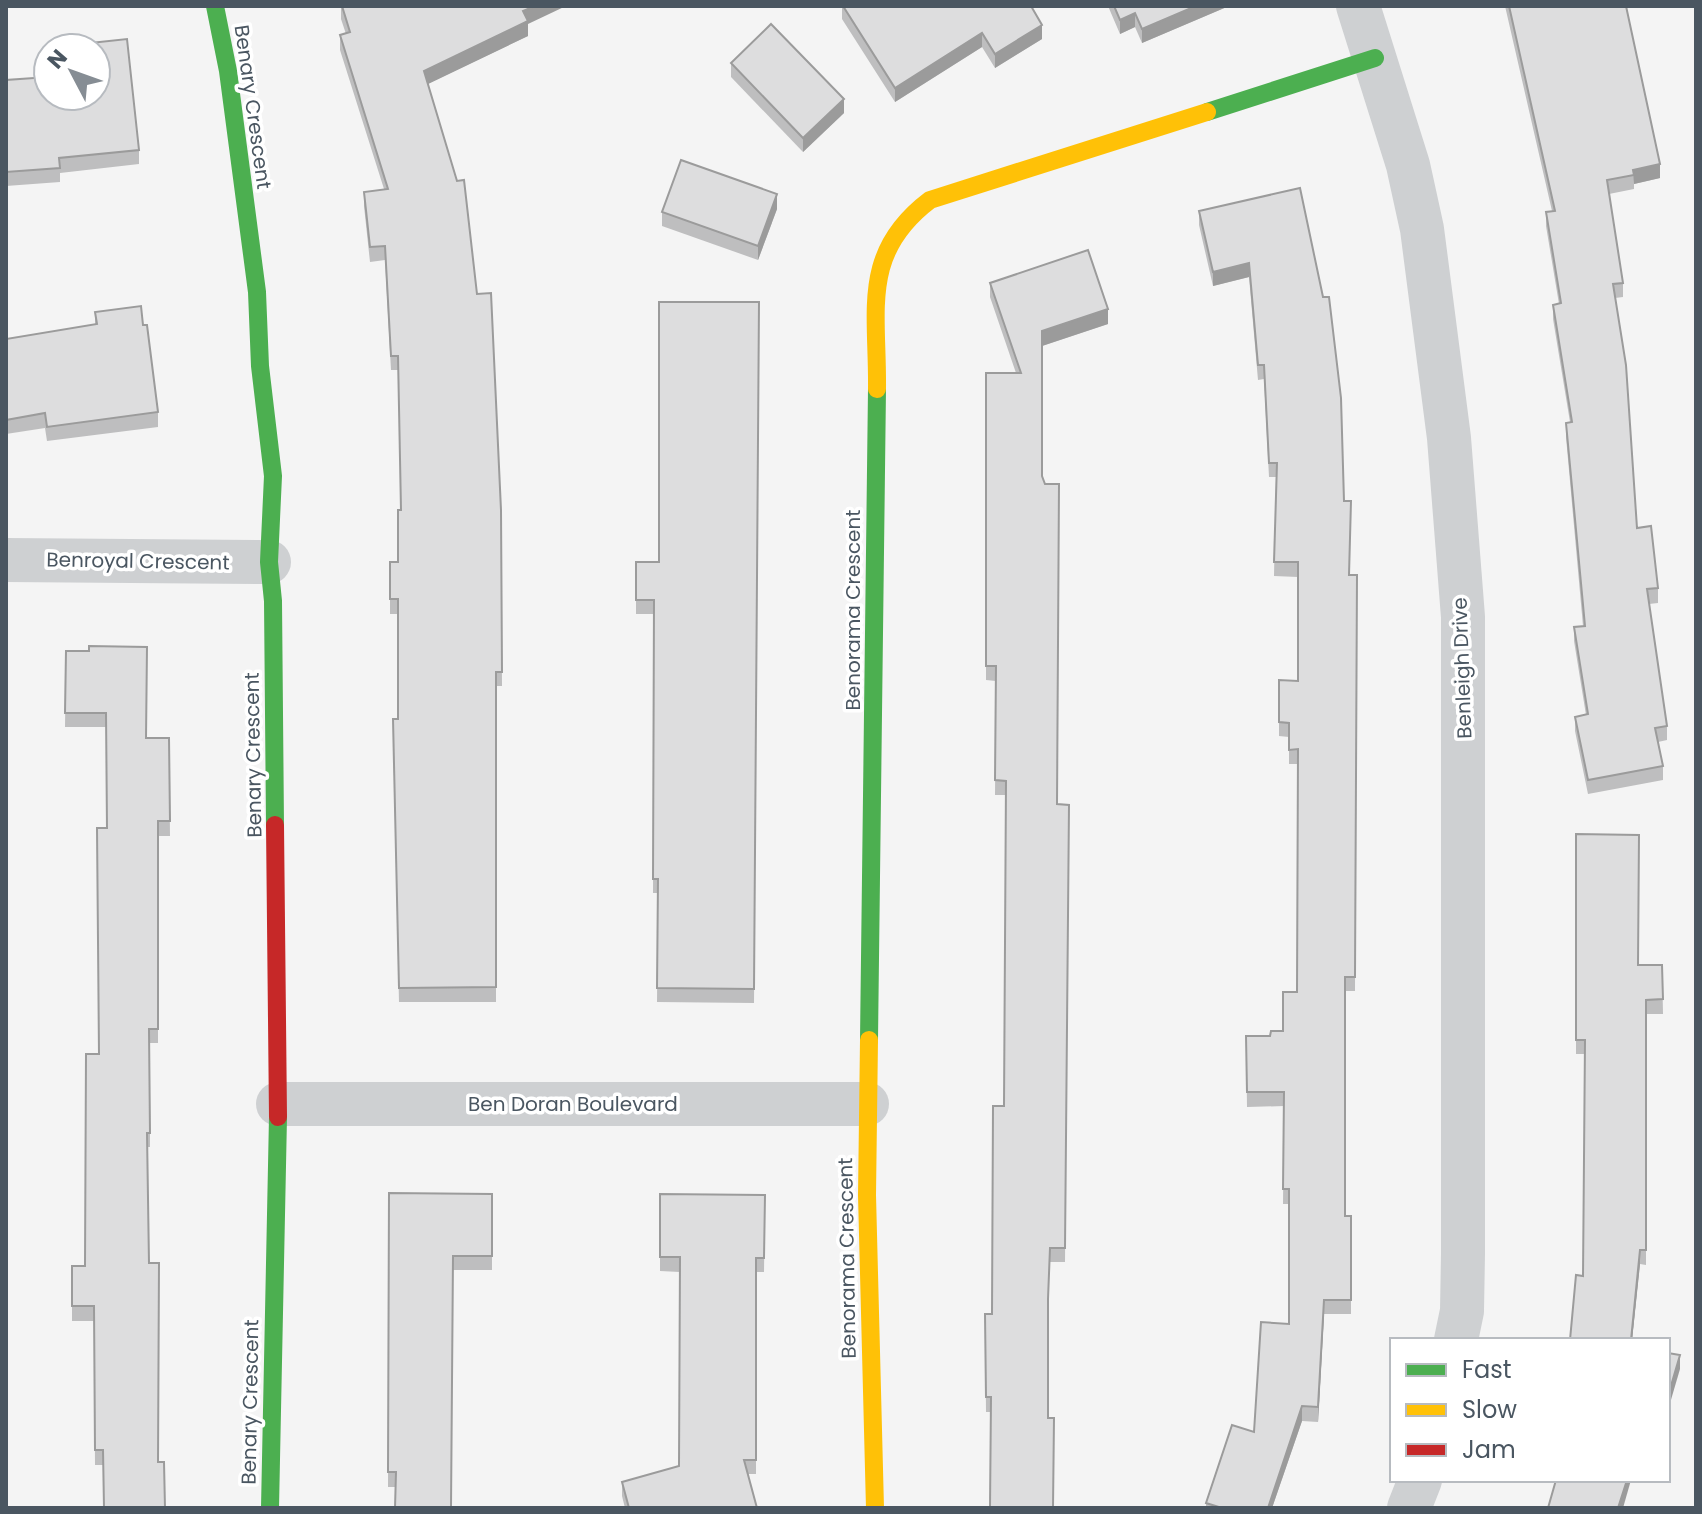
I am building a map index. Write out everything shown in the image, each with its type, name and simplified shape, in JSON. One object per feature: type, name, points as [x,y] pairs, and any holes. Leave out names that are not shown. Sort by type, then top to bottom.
[{"type":"street","name":"Benary Crescent","points":[[215,6],[228,71],[257,292],[260,366],[273,476],[269,562],[273,601],[278,1104],[270,1508]]},
{"type":"street","name":"Benleigh Drive","points":[[1358,6],[1408,165],[1422,229],[1449,438],[1463,617],[1463,1254],[1462,1311],[1456,1338]]},
{"type":"street","name":"Benorama Crescent","points":[[875,1508],[867,1243],[867,1104],[872,951],[878,271],[886,241],[902,221],[930,200],[1375,58]]},
{"type":"street","name":"Benroyal Crescent","points":[[6,560],[269,562]]},
{"type":"street","name":"Ben Doran Boulevard","points":[[278,1104],[867,1104]]},
{"type":"street","points":[[1409,1508],[1419,1482]]},
{"type":"building","points":[[342,6],[535,6],[523,11],[528,21],[424,71],[457,181],[464,180],[477,294],[491,293],[501,510],[502,672],[496,672],[496,987],[399,988],[393,719],[398,719],[398,599],[390,599],[390,562],[398,562],[398,510],[401,510],[398,356],[391,356],[385,246],[370,247],[364,192],[388,189],[340,35],[350,32]]},
{"type":"building","points":[[843,6],[1031,6],[1042,25],[995,54],[982,33],[895,88]]},
{"type":"building","points":[[1114,6],[1196,6],[1142,29],[1135,13],[1120,20]]},
{"type":"building","points":[[1509,6],[1626,6],[1660,164],[1633,170],[1634,175],[1607,180],[1623,283],[1613,284],[1626,365],[1637,528],[1651,526],[1658,588],[1647,589],[1667,726],[1655,728],[1663,766],[1588,780],[1575,717],[1588,714],[1574,627],[1585,626],[1566,423],[1572,422],[1553,305],[1561,303],[1546,212],[1555,211]]},
{"type":"building","points":[[771,24],[844,99],[803,138],[731,63]]},
{"type":"building","points":[[127,39],[139,150],[59,158],[60,168],[6,172],[6,80],[32,78],[32,112],[112,112],[112,41]]},
{"type":"building","points":[[681,160],[777,194],[758,246],[662,212]]},
{"type":"building","points":[[1300,188],[1323,297],[1329,297],[1341,398],[1344,501],[1351,501],[1349,575],[1357,575],[1355,977],[1345,977],[1345,1216],[1351,1216],[1351,1300],[1324,1300],[1318,1407],[1302,1406],[1268,1508],[1222,1508],[1206,1503],[1232,1425],[1254,1432],[1261,1322],[1289,1324],[1289,1189],[1283,1189],[1284,1092],[1247,1092],[1246,1036],[1270,1036],[1271,1031],[1283,1031],[1283,992],[1297,992],[1298,749],[1289,750],[1289,723],[1279,722],[1279,680],[1298,681],[1298,562],[1274,562],[1277,463],[1269,463],[1264,365],[1258,365],[1249,263],[1213,272],[1199,211]]},
{"type":"building","points":[[1088,250],[1108,309],[1042,331],[1042,476],[1045,484],[1059,484],[1057,804],[1069,805],[1065,1248],[1050,1248],[1048,1299],[1048,1418],[1054,1418],[1053,1508],[990,1508],[991,1397],[986,1397],[985,1314],[992,1314],[993,1106],[1004,1106],[1006,781],[995,780],[996,666],[986,666],[986,373],[1021,373],[990,283]]},
{"type":"building","points":[[659,302],[759,302],[754,989],[657,988],[658,879],[653,879],[654,600],[636,600],[636,562],[659,562]]},
{"type":"building","points":[[141,306],[143,325],[147,325],[158,412],[47,427],[45,413],[6,420],[6,339],[97,324],[95,312]]},
{"type":"building","points":[[89,646],[147,647],[146,738],[169,738],[170,821],[158,821],[158,1029],[149,1029],[150,1133],[147,1133],[149,1263],[159,1263],[158,1462],[164,1462],[165,1508],[104,1508],[103,1450],[95,1450],[94,1306],[72,1306],[72,1266],[85,1266],[86,1054],[99,1054],[97,828],[107,828],[106,713],[65,713],[66,651],[89,651]]},
{"type":"building","points":[[1576,834],[1639,835],[1638,965],[1662,965],[1663,999],[1646,1000],[1646,1250],[1640,1250],[1631,1338],[1570,1338],[1576,1275],[1583,1276],[1585,1040],[1576,1040]]},
{"type":"building","points":[[389,1193],[492,1194],[492,1256],[453,1256],[451,1508],[395,1508],[396,1472],[388,1472]]},
{"type":"building","points":[[660,1194],[765,1195],[764,1258],[756,1258],[756,1460],[744,1460],[757,1508],[629,1508],[622,1482],[679,1466],[680,1257],[660,1257]]},
{"type":"building","points":[[1670,1353],[1680,1355],[1670,1389]]},
{"type":"building","points":[[1555,1482],[1626,1482],[1618,1508],[1548,1508]]},
{"type":"traffic: fast","points":[[215,6],[228,71],[257,292],[260,366],[273,476],[269,562],[273,601],[275,825]]},
{"type":"traffic: fast","points":[[1207,112],[1375,58]]},
{"type":"traffic: fast","points":[[869,1040],[877,389]]},
{"type":"traffic: fast","points":[[270,1508],[278,1117]]},
{"type":"traffic: slow","points":[[877,389],[876,308],[883,262],[892,241],[908,220],[930,200],[1207,112]]},
{"type":"traffic: slow","points":[[869,1040],[867,1195],[875,1508]]},
{"type":"traffic: jam","points":[[275,825],[278,1117]]}]
